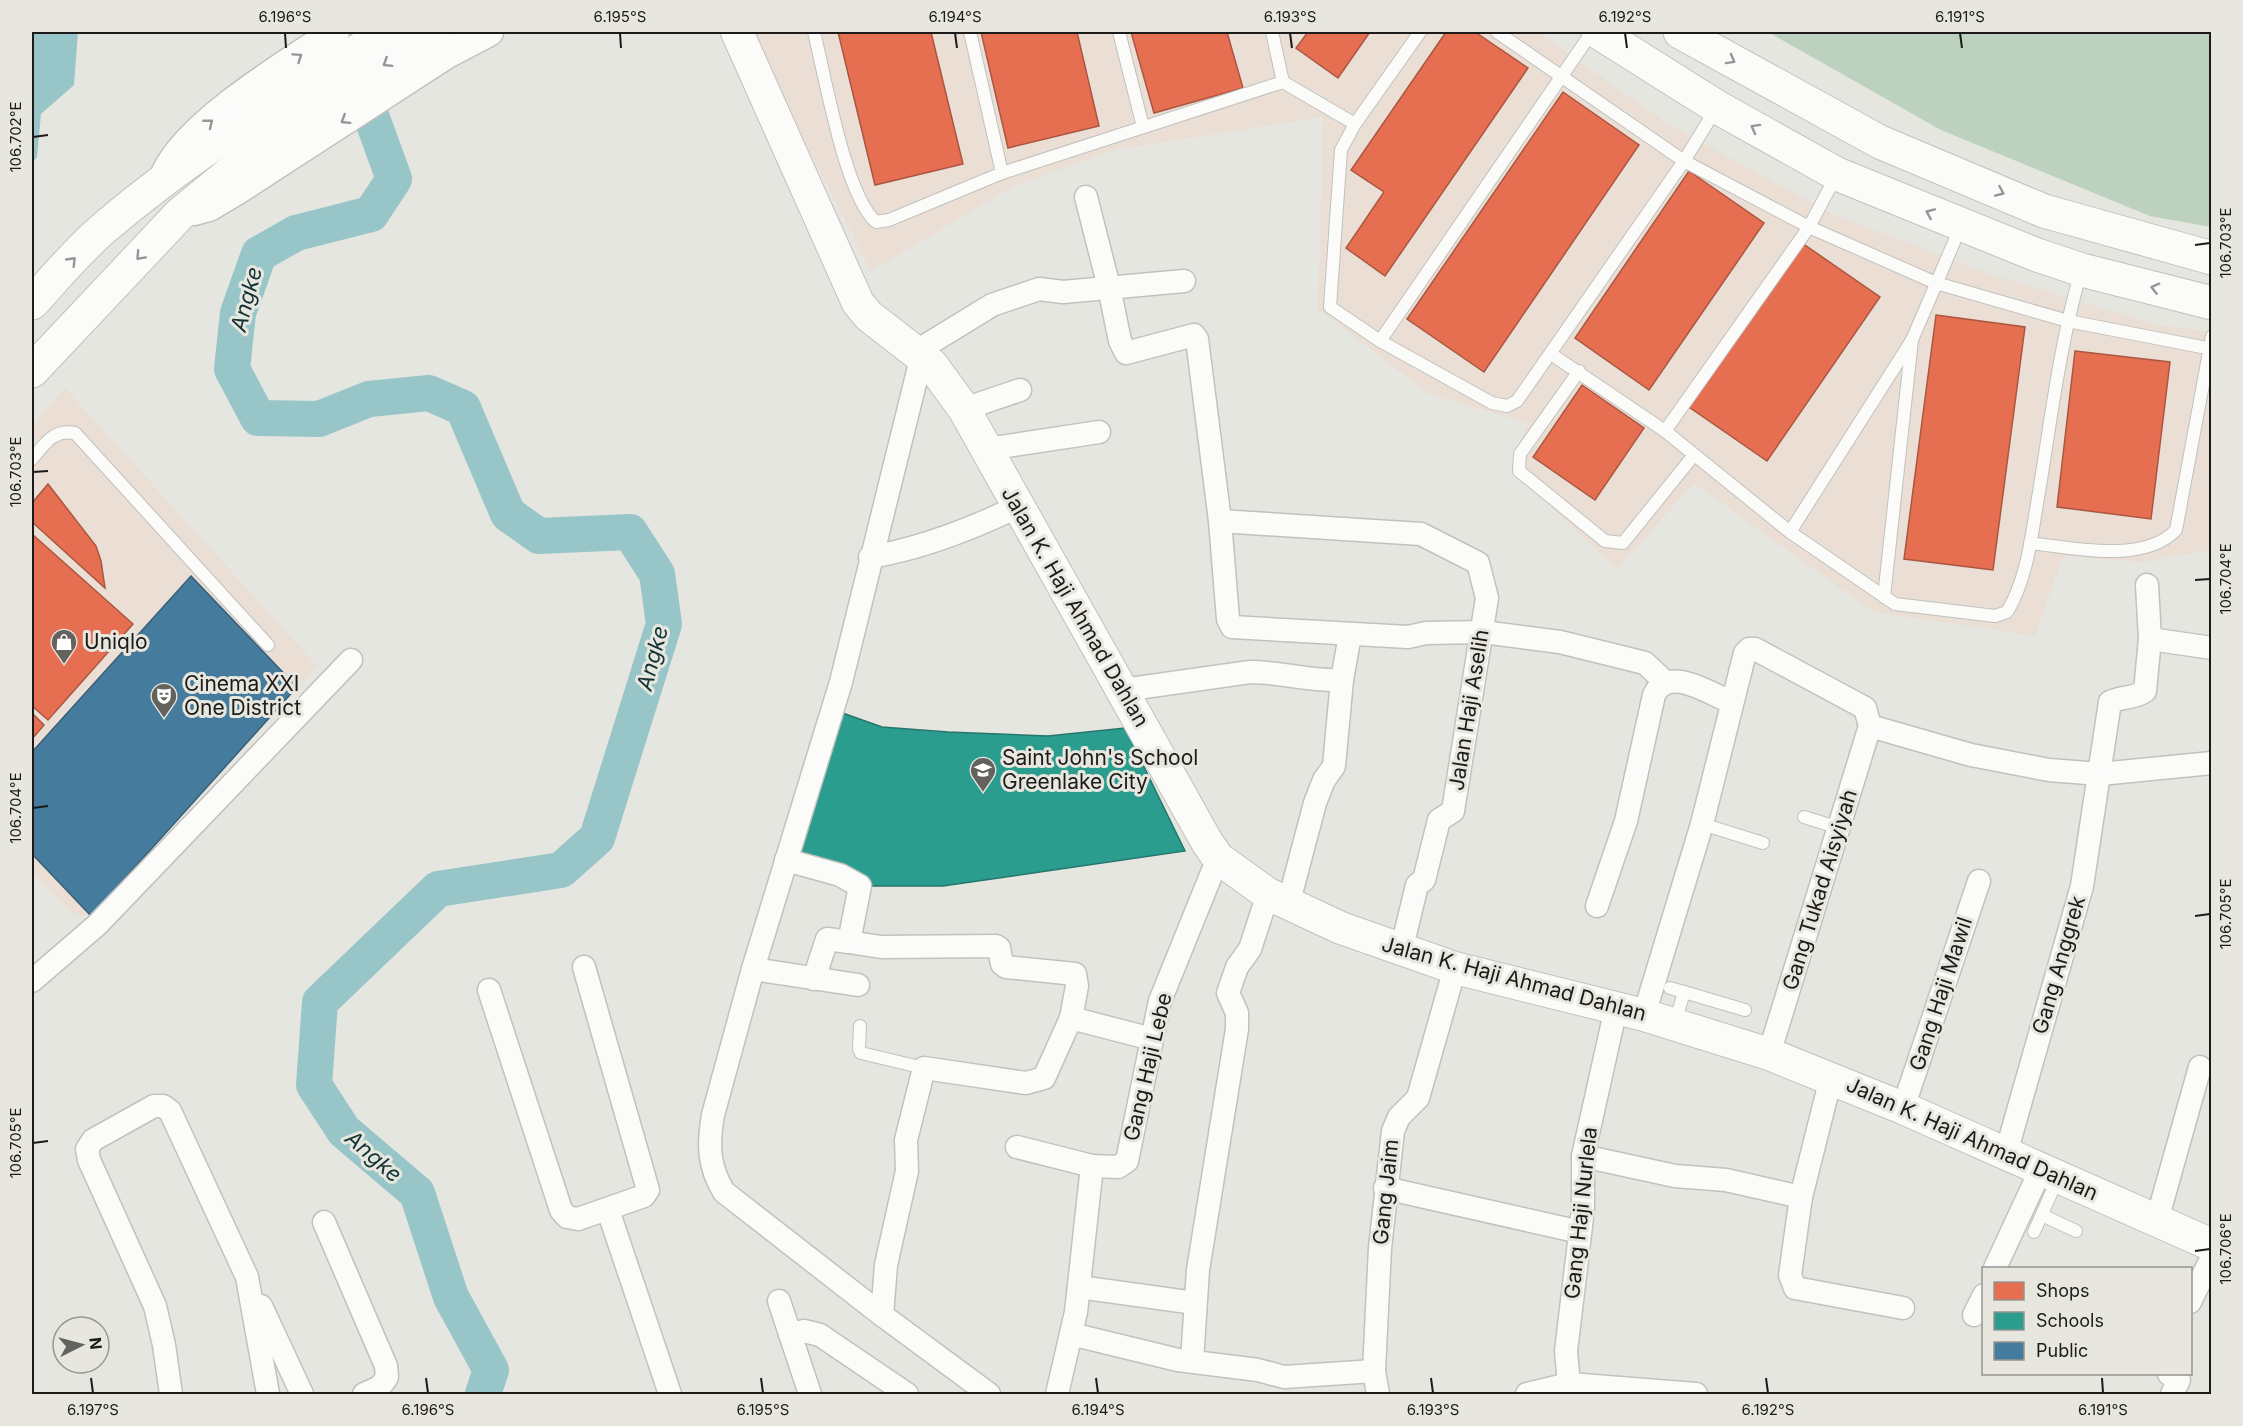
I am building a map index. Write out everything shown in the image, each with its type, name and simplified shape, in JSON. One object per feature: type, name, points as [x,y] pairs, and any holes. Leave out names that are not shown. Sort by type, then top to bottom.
[{"type":"main road","points":[[32,371],[180,214],[278,115],[388,32]]},
{"type":"main road","name":"Jalan K. Haji Ahmad Dahlan","points":[[736,32],[850,288],[869,316],[914,349],[944,379],[964,409],[1207,843],[1218,858],[1278,900],[1401,951],[1455,968],[1630,1011],[1769,1054],[1903,1108],[2211,1245]]},
{"type":"main road","points":[[1598,32],[1717,107],[1837,174],[1961,226],[2082,270],[2211,303]]},
{"type":"main road","points":[[1680,32],[1880,142],[2044,211],[2211,258]]},
{"type":"main road","points":[[32,303],[103,229],[160,184],[278,115],[442,43]]},
{"type":"street","points":[[278,115],[335,32]]},
{"type":"street","points":[[442,43],[489,32]]},
{"type":"street","points":[[1086,197],[1120,340],[1126,353],[1194,335],[1197,339],[1220,521],[1228,619],[1232,627],[1408,637],[1426,633],[1483,632],[1560,642],[1645,663],[1664,681]]},
{"type":"street","points":[[989,1395],[724,1192],[714,1177],[709,1158],[711,1126],[753,969],[841,682],[914,349],[992,305],[1039,289],[1063,292],[1184,280]]},
{"type":"street","points":[[964,409],[1020,390]]},
{"type":"street","points":[[987,449],[1099,432]]},
{"type":"street","points":[[870,557],[899,552],[990,520],[1017,507]]},
{"type":"street","name":"Jalan Haji Aselih","points":[[1220,521],[1421,534],[1478,563],[1487,598],[1453,811],[1440,820],[1424,880],[1417,885],[1401,951]]},
{"type":"street","points":[[2146,585],[2150,639],[2211,648]]},
{"type":"street","points":[[1192,1361],[1198,1270],[1233,1059],[1237,1013],[1228,993],[1238,967],[1278,900],[1324,780],[1334,766],[1342,680],[1350,635]]},
{"type":"street","name":"Gang Anggrek","points":[[2006,1153],[2082,886],[2110,702],[2119,698],[2138,696],[2145,691],[2150,639]]},
{"type":"street","name":"Gang Haji Nurlela","points":[[1569,1384],[1566,1351],[1584,1209],[1583,1156],[1630,1011],[1702,824],[1745,653],[1749,649],[1755,649],[1865,708],[1870,726]]},
{"type":"street","points":[[32,981],[97,925],[351,660]]},
{"type":"street","points":[[1123,690],[1250,672],[1270,672],[1320,682],[1342,680]]},
{"type":"street","points":[[1597,906],[1626,821],[1653,695],[1658,685],[1664,681],[1676,680],[1731,702]]},
{"type":"street","points":[[1870,726],[1971,755],[2049,770],[2100,774],[2211,763]]},
{"type":"street","name":"Gang Tukad Aisyiyah","points":[[1769,1054],[1870,726]]},
{"type":"street","name":"Gang Haji Lebe","points":[[1017,1147],[1092,1166],[1118,1167],[1128,1161],[1160,1001],[1218,858]]},
{"type":"street","points":[[786,860],[840,875],[860,886],[849,942]]},
{"type":"street","name":"Gang Haji Mawil","points":[[1903,1108],[1979,881]]},
{"type":"street","points":[[814,979],[827,939],[881,947],[996,946],[999,948],[1002,964],[1006,967],[1075,974],[1077,986],[1071,1018],[1044,1078],[1026,1083],[924,1068],[906,1140],[907,1171],[886,1265],[882,1315]]},
{"type":"street","points":[[489,990],[561,1210],[567,1217],[578,1219],[644,1196],[648,1190],[648,1182],[584,967]]},
{"type":"street","name":"Gang Jaim","points":[[1378,1395],[1374,1371],[1385,1188],[1393,1131],[1399,1117],[1418,1098],[1455,968]]},
{"type":"street","points":[[753,969],[858,985]]},
{"type":"street","points":[[1071,1018],[1152,1039]]},
{"type":"street","points":[[2157,1220],[2200,1067]]},
{"type":"street","points":[[1831,1078],[1801,1197],[1790,1275],[1795,1288],[1903,1308]]},
{"type":"street","points":[[171,1395],[163,1335],[155,1306],[89,1160],[87,1149],[93,1140],[154,1106],[163,1106],[170,1111],[302,1395]]},
{"type":"street","points":[[1583,1156],[1675,1176],[1726,1180],[1801,1197]]},
{"type":"street","points":[[1057,1395],[1079,1287],[1092,1166]]},
{"type":"street","points":[[1996,1267],[2050,1173]]},
{"type":"street","points":[[1385,1188],[1580,1232]]},
{"type":"street","points":[[608,1210],[670,1395]]},
{"type":"street","points":[[324,1222],[386,1366],[387,1377],[380,1387],[364,1395]]},
{"type":"street","points":[[2192,1298],[2211,1257]]},
{"type":"street","points":[[247,1277],[268,1395]]},
{"type":"street","points":[[1079,1287],[1195,1303]]},
{"type":"street","points":[[779,1301],[810,1395]]},
{"type":"street","points":[[790,1334],[804,1331],[820,1335],[907,1395]]},
{"type":"street","points":[[1071,1334],[1192,1361],[1258,1370],[1284,1377],[1374,1371]]},
{"type":"street","points":[[2171,1375],[2179,1380],[2172,1395]]},
{"type":"street","points":[[1527,1395],[1569,1384],[1696,1395]]},
{"type":"lane","points":[[814,32],[848,172],[865,213],[876,222],[889,220],[1002,173],[1283,82]]},
{"type":"lane","points":[[970,32],[1002,173]]},
{"type":"lane","points":[[1119,32],[1143,127]]},
{"type":"lane","points":[[1272,32],[1283,82],[1354,124]]},
{"type":"lane","points":[[1420,32],[1354,124],[1341,150],[1330,307],[1380,341],[1491,404],[1507,406],[1517,401],[1684,160],[1717,107]]},
{"type":"lane","points":[[1497,32],[1684,160],[1809,227],[1936,283],[2068,321],[2211,344],[2176,530],[2166,540],[2134,550],[2097,551],[2030,543]]},
{"type":"lane","points":[[1380,341],[1592,32]]},
{"type":"lane","points":[[1665,431],[1809,227],[1837,174]]},
{"type":"lane","points":[[1790,532],[1912,340],[1961,226]]},
{"type":"lane","points":[[1551,354],[1665,431],[1790,532],[1895,604],[1995,616],[2007,612],[2014,602],[2030,543],[2068,321],[2082,270]]},
{"type":"lane","points":[[1884,597],[1912,340]]},
{"type":"lane","points":[[1579,371],[1520,454],[1519,471],[1605,542],[1623,543],[1694,455]]},
{"type":"lane","points":[[32,459],[54,434],[65,431],[75,433],[268,645]]},
{"type":"lane","points":[[1804,817],[1839,828]]},
{"type":"lane","points":[[1702,824],[1763,843]]},
{"type":"lane","points":[[1670,988],[1745,1010]]},
{"type":"lane","points":[[1675,1024],[1684,992]]},
{"type":"lane","points":[[860,1026],[859,1049],[861,1053],[924,1068]]},
{"type":"lane","points":[[2034,1232],[2042,1215],[2050,1173]]},
{"type":"lane","points":[[2042,1215],[2076,1231]]},
{"type":"shaded area","points":[[754,32],[1538,32],[1665,122],[1832,214],[1990,274],[2158,325],[2211,332],[2211,550],[2143,562],[2063,556],[2035,636],[1873,612],[1694,483],[1617,569],[1512,470],[1528,423],[1429,394],[1318,309],[1323,117],[1114,150],[1014,186],[871,271],[768,70]]},
{"type":"shaded area","points":[[65,388],[317,666],[91,916],[72,913],[32,873],[32,426]]},
{"type":"green space","points":[[1768,32],[2211,32],[2211,227],[2150,216],[1941,130]]},
{"type":"water","points":[[32,32],[78,32],[74,85],[41,114],[37,157],[32,163]]},
{"type":"building: Shops","points":[[838,32],[931,32],[963,164],[875,185]]},
{"type":"building: Shops","points":[[981,32],[1077,32],[1099,126],[1008,148]]},
{"type":"building: Shops","points":[[1131,32],[1227,32],[1243,88],[1154,113]]},
{"type":"building: Shops","points":[[1308,32],[1370,32],[1338,78],[1296,48]]},
{"type":"building: Shops","points":[[1446,32],[1475,32],[1528,68],[1385,276],[1346,248],[1384,192],[1351,170]]},
{"type":"building: Shops","points":[[1563,92],[1639,145],[1484,372],[1407,319]]},
{"type":"building: Shops","points":[[1689,171],[1764,223],[1649,390],[1575,338]]},
{"type":"building: Shops","points":[[1802,243],[1880,297],[1767,461],[1689,407]]},
{"type":"building: Shops","points":[[1936,315],[2025,327],[1993,570],[1904,559]]},
{"type":"building: Shops","points":[[2075,351],[2170,362],[2151,519],[2057,507]]},
{"type":"building: Shops","points":[[1582,385],[1644,428],[1595,500],[1533,457]]},
{"type":"building: Shops","points":[[48,484],[96,546],[105,588],[32,522],[32,503]]},
{"type":"building: Shops","name":"Uniqlo","points":[[32,534],[133,624],[48,720],[32,706]]},
{"type":"building: Shops","points":[[32,713],[44,725],[32,739]]},
{"type":"building: Schools","name":"Saint John's School Greenlake City","points":[[837,711],[882,727],[948,732],[1048,736],[1125,728],[1185,851],[943,886],[860,886],[786,860]]},
{"type":"building: Public","name":"Cinema XXI One District","points":[[191,576],[297,687],[91,916],[32,854],[32,752]]},
{"type":"waterway","name":"Angke","points":[[356,74],[394,179],[371,214],[296,233],[259,254],[238,313],[232,369],[258,418],[319,419],[369,399],[429,393],[463,408],[508,514],[539,536],[630,532],[657,574],[664,624],[597,838],[561,870],[438,889],[320,1002],[314,1085],[344,1131],[417,1193],[451,1297],[491,1370],[483,1394]]},
{"type":"place","name":"Uniqlo","points":[[64,665]]},
{"type":"place","name":"Cinema XXI One District","points":[[164,719]]},
{"type":"place","name":"Saint John's School Greenlake City","points":[[983,793]]}]
